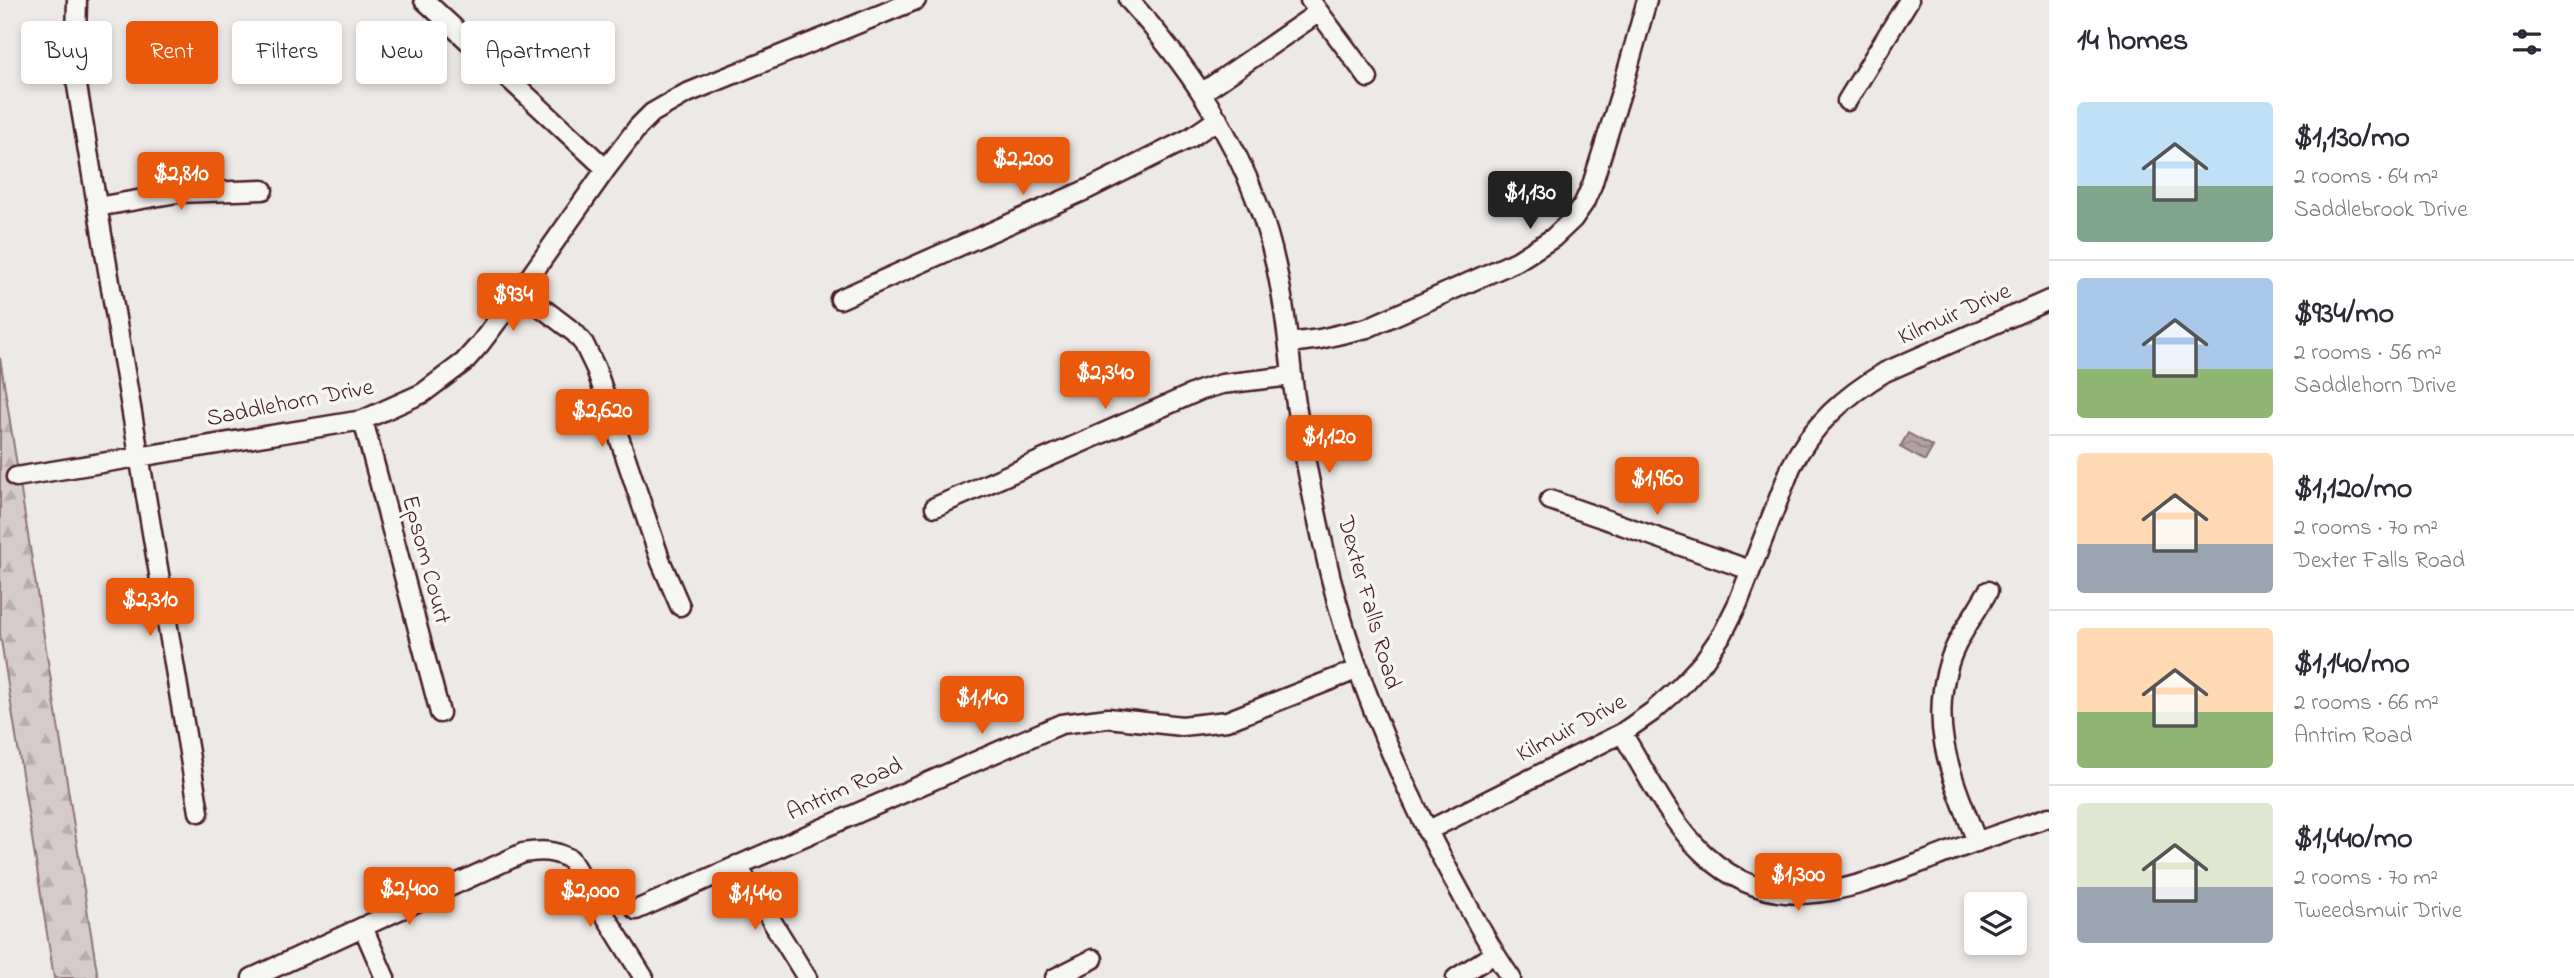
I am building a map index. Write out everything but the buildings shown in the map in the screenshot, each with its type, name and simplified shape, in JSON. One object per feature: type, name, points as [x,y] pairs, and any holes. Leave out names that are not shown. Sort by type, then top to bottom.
[{"type":"street","points":[[77,0],[75,74],[200,812]]},
{"type":"street","points":[[424,0],[606,169]]},
{"type":"street","name":"Saddlehorn Drive","points":[[16,477],[363,419],[423,393],[447,376],[480,344],[638,127],[667,103],[916,0]]},
{"type":"street","name":"Dexter Falls Road","points":[[1129,0],[1171,47],[1203,92],[1243,168],[1260,209],[1275,263],[1290,342],[1292,376],[1324,552],[1359,669],[1377,721],[1427,831],[1494,954],[1511,978]]},
{"type":"street","points":[[1290,342],[1320,339],[1367,328],[1517,261],[1553,238],[1573,219],[1592,185],[1647,0]]},
{"type":"street","points":[[1847,101],[1909,0]]},
{"type":"street","points":[[1203,92],[1315,6],[1368,78]]},
{"type":"street","points":[[840,299],[1088,189],[1190,138],[1218,119]]},
{"type":"street","points":[[97,207],[177,193],[263,190]]},
{"type":"street","points":[[520,291],[566,325],[584,344],[596,369],[661,562],[680,606]]},
{"type":"street","name":"Kilmuir Drive","points":[[1427,831],[1622,733],[1652,712],[1703,662],[1723,633],[1796,456],[1816,426],[1832,410],[1885,372],[2049,300]]},
{"type":"street","points":[[935,507],[1201,390],[1222,384],[1292,376]]},
{"type":"street","name":"Epsom Court","points":[[363,419],[440,713]]},
{"type":"street","points":[[1550,499],[1750,570]]},
{"type":"street","points":[[1976,842],[1944,751],[1940,709],[1950,662],[1988,592]]},
{"type":"street","name":"Antrim Road","points":[[636,910],[1061,724],[1108,718],[1182,726],[1227,721],[1359,669]]},
{"type":"street","points":[[1622,733],[1683,830],[1704,853],[1731,873],[1755,886],[1792,893],[1837,891],[2049,817]]},
{"type":"street","points":[[252,978],[523,853],[539,850],[556,851],[570,859],[644,978]]},
{"type":"street","points":[[737,865],[807,978]]},
{"type":"street","points":[[363,927],[385,978]]},
{"type":"street","points":[[1456,978],[1494,954]]},
{"type":"street","points":[[1055,978],[1093,959]]},
{"type":"green space","points":[[0,358],[98,978],[54,978],[0,634]]},
{"type":"water","points":[[1908,433],[1933,447],[1925,461],[1900,447]]}]
